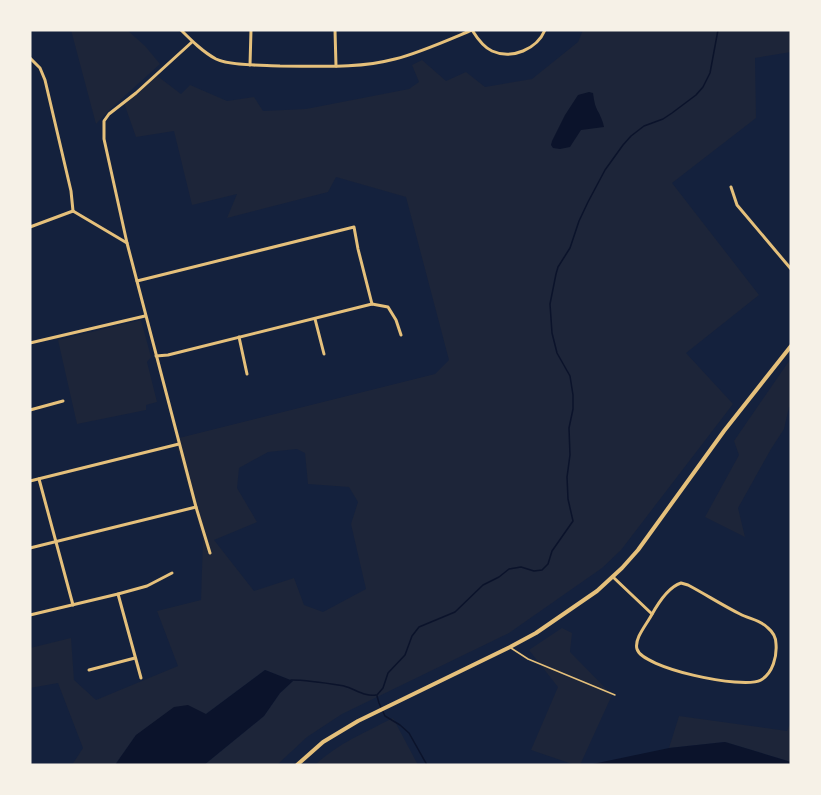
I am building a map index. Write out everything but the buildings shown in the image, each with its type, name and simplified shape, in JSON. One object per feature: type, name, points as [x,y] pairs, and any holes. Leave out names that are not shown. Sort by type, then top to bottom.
[{"type":"main road","points":[[297,765],[323,742],[358,721],[510,647],[597,591],[638,550],[724,431],[791,346]]},
{"type":"street","points":[[182,30],[192,42],[219,61],[250,65],[336,66],[371,64],[396,59],[472,30],[481,43],[491,51],[519,53],[537,42],[545,30]]},
{"type":"street","points":[[250,65],[251,30]]},
{"type":"street","points":[[335,30],[336,66]]},
{"type":"street","points":[[192,42],[136,93],[109,114],[104,121],[104,139],[127,243],[210,553]]},
{"type":"street","points":[[30,58],[40,68],[45,80],[71,191],[73,211]]},
{"type":"street","points":[[731,187],[737,205],[791,269]]},
{"type":"street","points":[[73,211],[127,243]]},
{"type":"street","points":[[30,227],[73,211]]},
{"type":"street","points":[[137,281],[354,227],[372,304]]},
{"type":"street","points":[[156,356],[168,355],[372,304],[388,307],[396,320],[400,335]]},
{"type":"street","points":[[30,343],[146,316]]},
{"type":"street","points":[[315,319],[324,354]]},
{"type":"street","points":[[239,337],[247,374]]},
{"type":"street","points":[[30,410],[63,401]]},
{"type":"street","points":[[30,481],[179,444]]},
{"type":"street","points":[[39,479],[73,605]]},
{"type":"street","points":[[30,548],[196,507]]},
{"type":"street","points":[[30,615],[147,586],[172,573]]},
{"type":"street","points":[[613,577],[652,614]]},
{"type":"street","points":[[681,583],[688,585],[743,616],[768,627],[774,634],[775,660],[762,680],[744,684],[713,680],[670,668],[638,652],[636,642],[652,614],[675,585],[681,583]]},
{"type":"street","points":[[118,594],[141,678]]},
{"type":"street","points":[[88,670],[135,658]]},
{"type":"lane","points":[[510,647],[528,658],[615,695]]},
{"type":"shaded area","points":[[71,30],[127,30],[160,64],[96,124]]},
{"type":"shaded area","points":[[583,30],[791,30],[791,52],[755,58],[756,118],[672,183],[759,295],[686,353],[733,404],[621,550],[602,568],[509,633],[342,714],[307,737],[277,765],[204,765],[264,716],[280,693],[293,681],[265,670],[206,714],[136,735],[115,765],[72,765],[83,748],[58,683],[30,688],[30,648],[71,638],[74,680],[96,700],[178,666],[157,611],[201,600],[203,540],[175,439],[435,374],[449,360],[406,197],[336,177],[328,192],[227,218],[237,194],[192,205],[174,131],[136,137],[124,103],[156,75],[181,94],[190,85],[227,101],[254,97],[263,111],[306,109],[409,89],[419,82],[412,65],[422,60],[446,81],[466,72],[485,87],[532,79],[578,42]],"holes":[[[297,449],[305,453],[308,484],[349,487],[358,502],[351,524],[366,589],[323,612],[304,605],[294,578],[254,591],[214,540],[257,522],[237,488],[239,468],[268,452]]]},
{"type":"shaded area","points":[[593,93],[604,127],[581,130],[570,147],[553,148],[552,141],[565,115],[578,95]]},
{"type":"shaded area","points":[[141,320],[151,357],[147,362],[157,402],[146,405],[146,410],[77,424],[58,340]]},
{"type":"shaded area","points":[[791,358],[791,407],[789,407],[784,429],[738,508],[745,537],[705,517],[739,455],[734,441]]},
{"type":"shaded area","points":[[562,628],[572,633],[570,652],[612,695],[580,765],[531,750],[558,687],[529,650]]},
{"type":"shaded area","points":[[265,670],[293,681],[280,693],[264,716],[204,765],[115,765],[136,735],[174,707],[188,705],[206,714]]},
{"type":"shaded area","points":[[679,716],[787,731],[791,721],[791,762],[725,742],[669,748]]},
{"type":"shaded area","points":[[393,718],[418,765],[315,765],[342,745]]},
{"type":"shaded area","points":[[725,742],[791,762],[791,765],[588,765],[669,748]]},
{"type":"waterway","points":[[377,695],[383,688],[388,673],[405,655],[412,636],[419,627],[455,612],[483,585],[509,569],[521,567],[534,571],[542,570],[548,564],[552,551],[573,521],[568,499],[567,477],[573,395],[570,376],[557,353],[552,333],[550,304],[558,267],[570,248],[579,221],[605,170],[623,145],[644,126],[663,119],[696,95],[703,87],[710,73],[718,30]]},
{"type":"waterway","points":[[291,680],[344,686],[364,694],[376,695]]},
{"type":"waterway","points":[[377,696],[385,716],[409,733],[427,765]]}]
